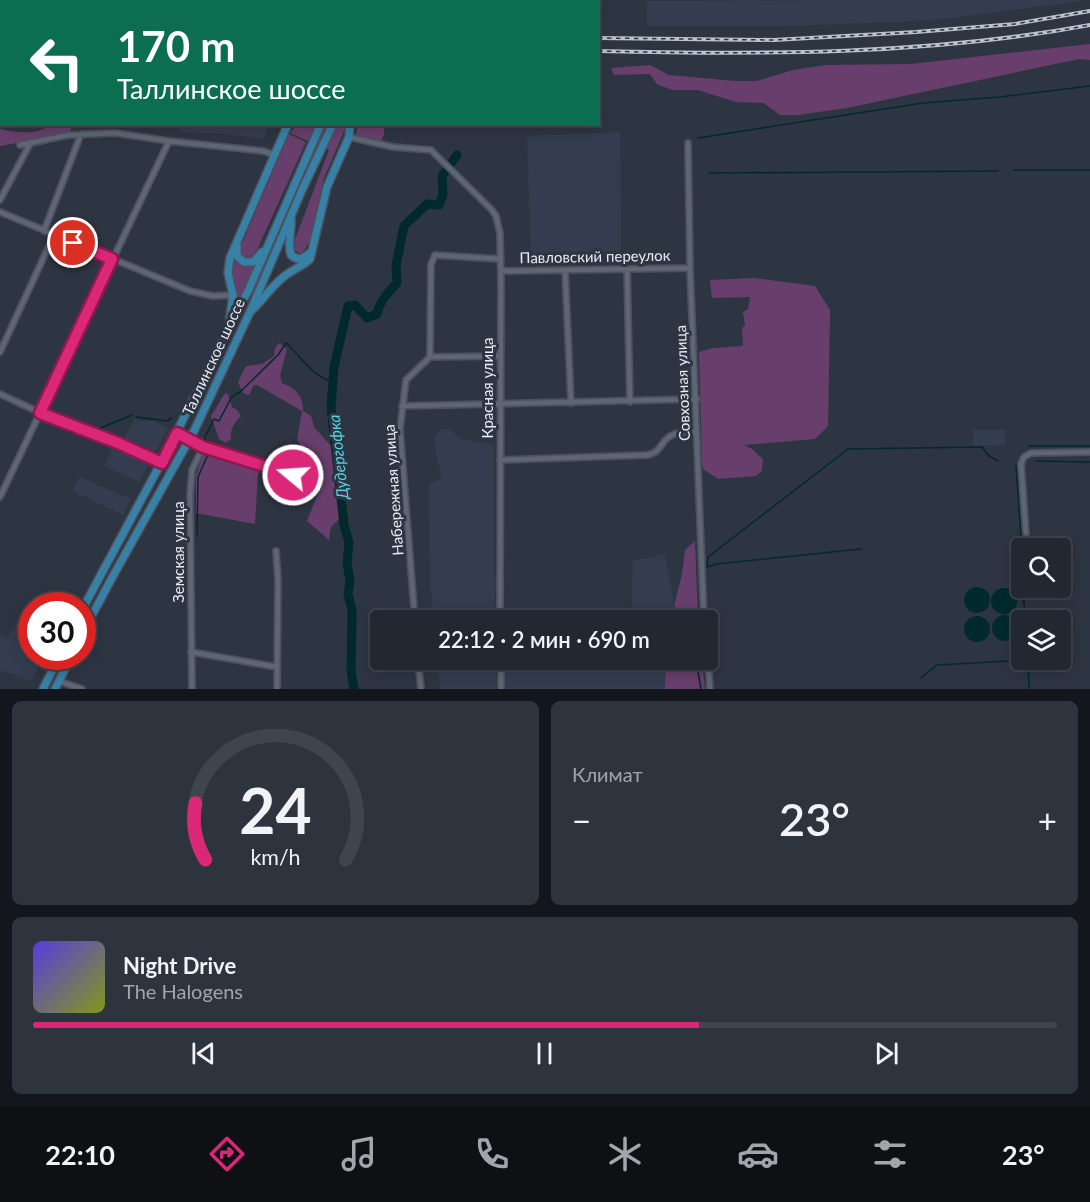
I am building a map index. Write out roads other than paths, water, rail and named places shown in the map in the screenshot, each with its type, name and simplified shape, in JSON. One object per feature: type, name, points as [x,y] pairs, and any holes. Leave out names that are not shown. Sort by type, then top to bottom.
[{"type":"main road","points":[[226,335],[233,295],[228,264],[271,153],[287,126]]},
{"type":"main road","name":"Таллинское шоссе","points":[[92,592],[162,463],[226,335],[272,238],[320,126]]},
{"type":"main road","name":"Таллинское шоссе","points":[[96,607],[189,440],[250,312],[332,126]]},
{"type":"main road","points":[[250,312],[279,280],[310,259],[329,180],[349,137],[350,126]]},
{"type":"main road","points":[[291,217],[292,234],[289,249],[291,255],[295,259],[300,259],[312,251]]},
{"type":"main road","points":[[238,239],[237,256],[249,263],[258,258],[272,238]]},
{"type":"main road","points":[[43,689],[52,670]]},
{"type":"main road","points":[[55,689],[64,670]]},
{"type":"street","points":[[20,145],[81,134],[115,133],[271,153]]},
{"type":"street","points":[[44,231],[81,134]]},
{"type":"street","name":"Красная улица","points":[[349,137],[393,147],[431,150],[492,210],[499,224],[501,259],[500,610]]},
{"type":"street","points":[[0,497],[169,141]]},
{"type":"street","points":[[0,200],[31,142]]},
{"type":"street","name":"Совхозная улица","points":[[688,143],[690,268],[704,610]]},
{"type":"street","points":[[0,212],[203,295],[233,295]]},
{"type":"street","points":[[0,352],[54,235]]},
{"type":"street","points":[[500,356],[430,357],[432,264],[435,255],[501,259]]},
{"type":"street","name":"Павловский переулок","points":[[501,271],[690,268]]},
{"type":"street","points":[[627,269],[630,402]]},
{"type":"street","points":[[565,270],[571,403]]},
{"type":"street","name":"Набережная улица","points":[[414,610],[400,429],[406,380],[430,357]]},
{"type":"street","points":[[0,394],[40,413],[118,443],[162,463]]},
{"type":"street","points":[[402,406],[696,399]]},
{"type":"street","points":[[177,433],[203,447],[293,475]]},
{"type":"street","points":[[500,460],[647,455],[656,453],[671,435],[697,433]]},
{"type":"street","name":"Земская улица","points":[[192,689],[191,487],[192,470],[203,447]]},
{"type":"street","points":[[1026,533],[1021,465],[1024,457],[1031,453],[1090,452]]},
{"type":"street","points":[[276,551],[277,689]]},
{"type":"street","points":[[191,652],[277,667]]},
{"type":"street","points":[[419,670],[421,689]]},
{"type":"street","points":[[501,670],[501,689]]},
{"type":"street","points":[[709,670],[710,689]]},
{"type":"street","points":[[59,681],[82,689]]},
{"type":"waterway","points":[[698,138],[923,103],[1090,86]]},
{"type":"waterway","name":"Дудергофка","points":[[354,689],[351,671],[352,610],[348,594],[349,542],[344,525],[331,407],[334,367],[348,306],[355,305],[367,318],[377,314],[382,301],[397,283],[396,265],[404,226],[427,204],[439,205],[443,195],[442,176],[457,155]]},
{"type":"waterway","points":[[1014,170],[1090,170]]},
{"type":"waterway","points":[[709,173],[998,171]]},
{"type":"waterway","points":[[211,447],[204,439],[214,419],[219,421],[231,398],[278,355],[286,343],[313,371],[333,381]]},
{"type":"waterway","points":[[96,430],[132,415]]},
{"type":"waterway","points":[[136,417],[168,421],[172,419]]},
{"type":"waterway","points":[[1028,446],[1090,446]]},
{"type":"waterway","points":[[861,549],[717,564],[707,567],[708,557],[848,449],[982,447],[989,456],[998,461]]},
{"type":"waterway","points":[[197,536],[198,477],[209,452]]},
{"type":"waterway","points":[[1036,461],[1090,462]]},
{"type":"waterway","points":[[1016,465],[1021,537]]},
{"type":"waterway","points":[[1024,598],[1024,610]]},
{"type":"waterway","points":[[921,678],[937,665],[1028,660],[1029,689]]},
{"type":"waterway","points":[[698,670],[701,689]]},
{"type":"waterway","points":[[706,670],[707,689]]},
{"type":"railway","points":[[600,38],[774,40],[1015,24],[1090,11]]},
{"type":"railway","points":[[600,51],[721,53],[845,51],[968,42],[1090,25]]}]
